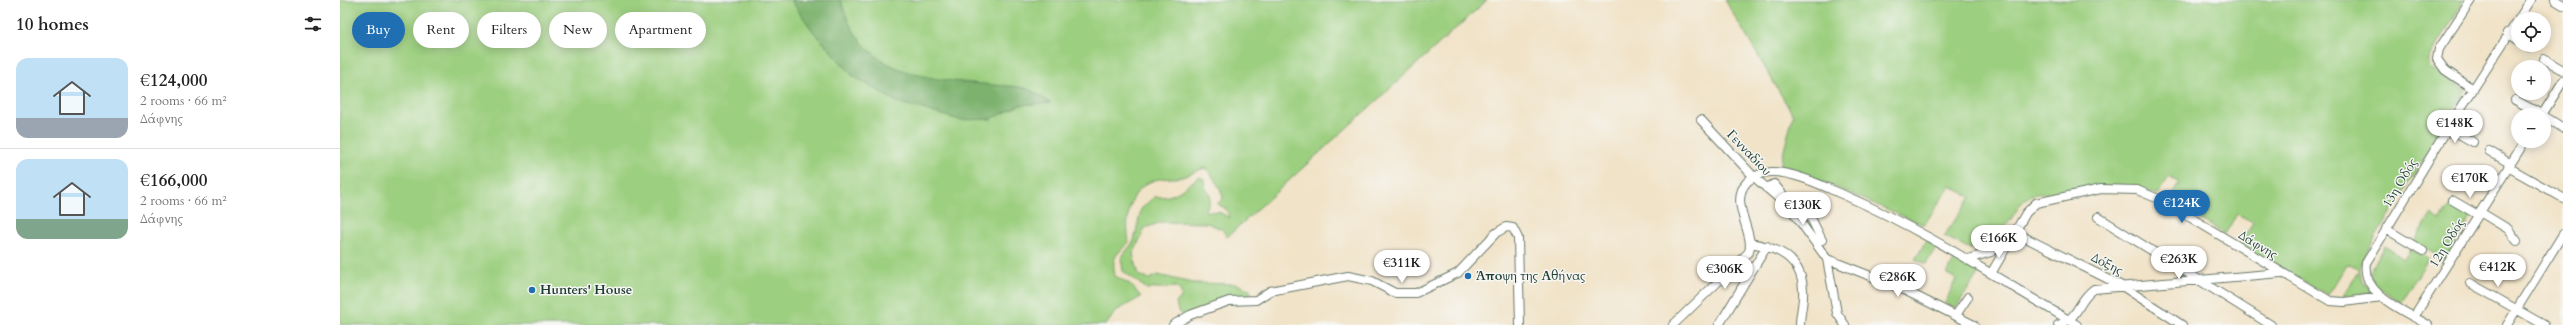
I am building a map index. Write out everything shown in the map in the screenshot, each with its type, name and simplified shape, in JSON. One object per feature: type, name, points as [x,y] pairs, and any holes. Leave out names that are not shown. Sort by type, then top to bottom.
[{"type":"street","points":[[2470,0],[2439,49],[2437,59],[2445,70],[2473,89]]},
{"type":"street","name":"13η Οδός","points":[[2382,297],[2369,285],[2365,270],[2369,257],[2507,33],[2531,0]]},
{"type":"street","points":[[2555,0],[2563,5]]},
{"type":"street","points":[[2507,33],[2511,36]]},
{"type":"street","points":[[2544,59],[2563,70]]},
{"type":"street","points":[[2547,108],[2563,81]]},
{"type":"street","points":[[2515,100],[2530,108]]},
{"type":"street","name":"Γενναδίου","points":[[1701,120],[1754,177],[1791,209],[1827,258],[1836,313],[1845,325]]},
{"type":"street","points":[[2551,120],[2563,128]]},
{"type":"street","points":[[2448,128],[2473,142]]},
{"type":"street","name":"12η Οδός","points":[[2414,317],[2520,148]]},
{"type":"street","points":[[2489,151],[2563,198]]},
{"type":"street","points":[[1673,325],[1749,252],[1750,243],[1742,216],[1741,195],[1744,187],[1754,177],[1765,173],[1783,173],[1826,187],[1927,235],[1992,272],[2074,323]]},
{"type":"street","points":[[1766,188],[1774,184],[1787,200],[1796,200],[1806,208],[1822,240]]},
{"type":"street","name":"Δάφνης","points":[[1992,272],[2016,233],[2026,213],[2036,203],[2093,190],[2137,190],[2161,200],[2281,273],[2336,302],[2382,297]]},
{"type":"street","points":[[2452,200],[2508,229],[2517,241]]},
{"type":"street","points":[[2098,217],[2271,325]]},
{"type":"street","points":[[1173,325],[1190,315],[1229,301],[1256,300],[1270,291],[1348,276],[1367,280],[1395,293],[1416,293],[1452,278],[1496,233],[1506,227],[1513,228],[1518,238],[1520,325]]},
{"type":"street","points":[[2386,229],[2423,251]]},
{"type":"street","points":[[1968,259],[1991,252],[2016,233]]},
{"type":"street","name":"Δόξης","points":[[2016,233],[2122,286],[2182,325]]},
{"type":"street","points":[[2507,325],[2563,234]]},
{"type":"street","points":[[1750,243],[1767,246],[1783,253],[1791,261],[1801,280],[1803,297],[1800,325]]},
{"type":"street","points":[[1719,325],[1767,246]]},
{"type":"street","points":[[1827,258],[1848,265],[1956,315],[1974,325]]},
{"type":"street","points":[[2074,323],[2088,293],[2094,288],[2281,273]]},
{"type":"street","points":[[2470,282],[2516,311],[2543,324]]},
{"type":"street","points":[[1956,315],[1968,297]]},
{"type":"street","points":[[2382,297],[2428,325]]},
{"type":"street","points":[[2058,325],[2074,323]]},
{"type":"green space","points":[[340,0],[1487,0],[1227,237],[1222,229],[1207,223],[1162,222],[1145,228],[1133,254],[1139,275],[1149,279],[1158,275],[1193,283],[1237,284],[1249,289],[1251,293],[1249,296],[1186,317],[1178,311],[1176,303],[1182,296],[1180,290],[1175,287],[1147,289],[1123,271],[1121,258],[1134,241],[1141,209],[1154,197],[1174,194],[1199,177],[1204,179],[1210,197],[1209,205],[1205,211],[1219,212],[1230,218],[1225,208],[1217,204],[1223,199],[1223,196],[1217,183],[1205,168],[1182,177],[1152,181],[1144,185],[1138,191],[1133,199],[1128,216],[1129,242],[1116,256],[1114,269],[1115,276],[1130,284],[1141,297],[1116,311],[1106,325],[340,325]]},
{"type":"green space","points":[[791,0],[841,0],[850,24],[862,43],[877,57],[895,67],[914,74],[958,82],[1025,88],[1051,103],[1020,105],[991,119],[960,120],[897,102],[853,76],[812,30]]},
{"type":"green space","points":[[1725,0],[2464,0],[2429,59],[2429,66],[2466,90],[2361,261],[2360,271],[2362,279],[2372,294],[2343,296],[2359,270],[2347,264],[2328,295],[2241,246],[2253,222],[2237,214],[2225,234],[2169,200],[2179,183],[2169,177],[2157,195],[2137,188],[2065,194],[2031,195],[2023,202],[2010,221],[2000,232],[1994,236],[1986,238],[1983,244],[1970,249],[1944,236],[1971,197],[1950,186],[1924,225],[1823,182],[1779,170],[1793,115]]},
{"type":"green space","points":[[2451,203],[2472,215],[2445,260],[2414,242],[2431,215],[2440,221]]},
{"type":"green space","points":[[1927,240],[1937,246],[1926,264],[1915,259]]},
{"type":"green space","points":[[2384,246],[2404,258],[2410,249],[2428,259],[2401,303],[2374,284],[2371,272]]},
{"type":"green space","points":[[1956,256],[1981,269],[1955,309],[1945,303],[1956,279],[1947,274]]},
{"type":"place","name":"Άποψη της Αθήνας","points":[[1468,276]]},
{"type":"place","name":"Hunters' House","points":[[532,290]]}]
